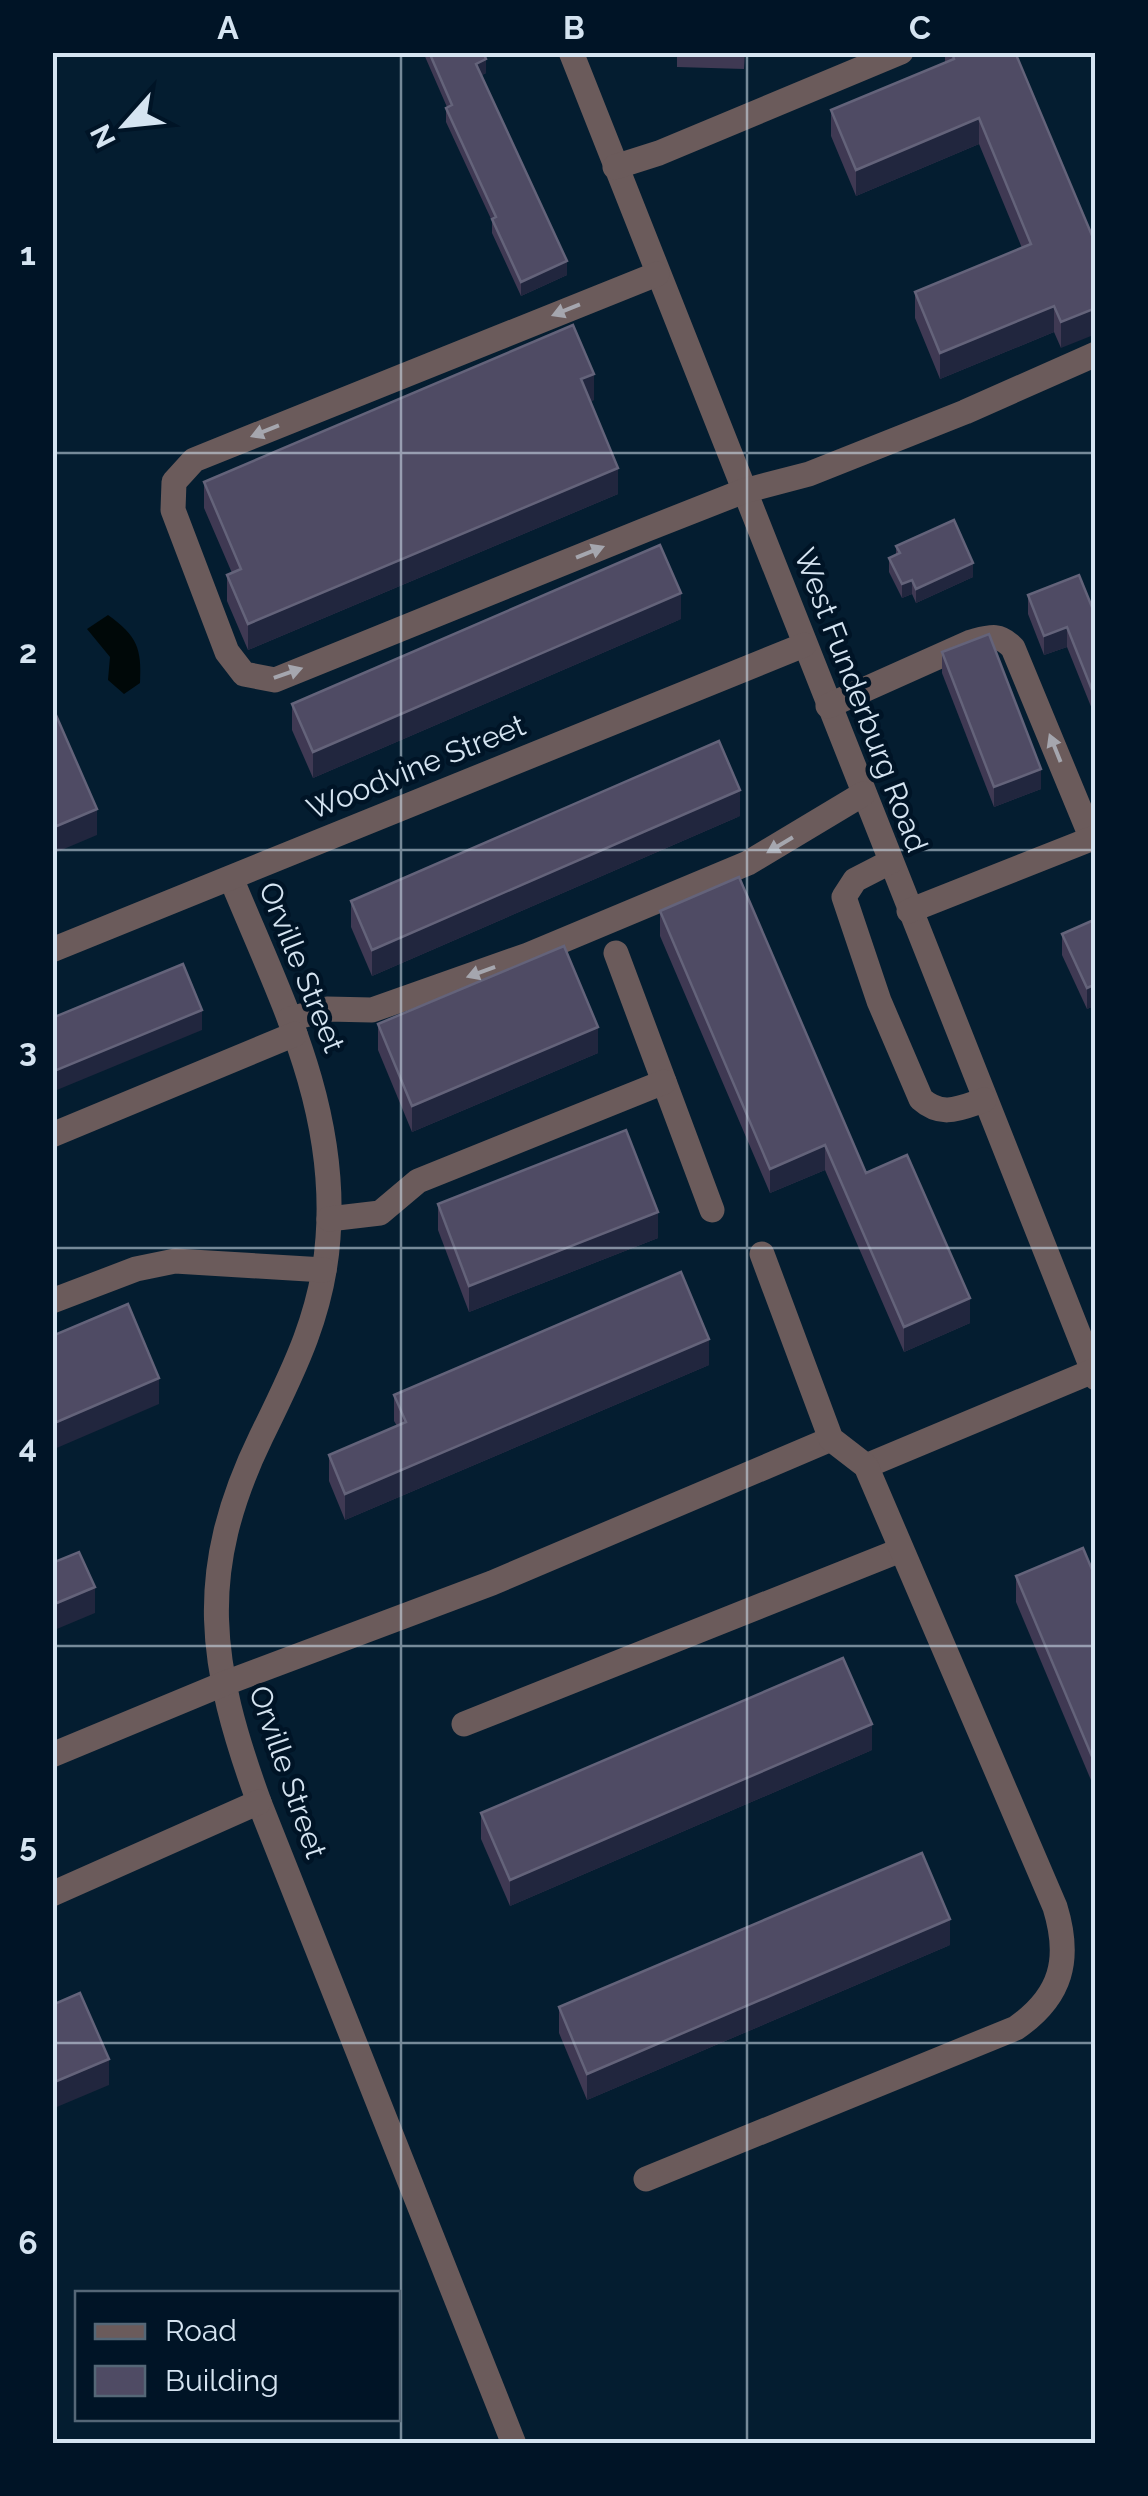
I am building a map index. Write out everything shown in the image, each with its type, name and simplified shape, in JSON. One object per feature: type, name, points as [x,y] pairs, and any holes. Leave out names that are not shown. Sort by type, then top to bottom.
[{"type":"street","name":"West Funderburg Road","points":[[571,52],[1094,1375]]},
{"type":"street","points":[[615,166],[660,153],[902,52]]},
{"type":"street","points":[[657,274],[194,460],[174,482],[173,510],[227,652],[244,674],[275,680],[744,491],[809,474],[1096,354]]},
{"type":"street","points":[[828,706],[971,642],[993,636],[1004,638],[1014,648],[1094,838],[910,911]]},
{"type":"street","name":"Woodvine Street","points":[[52,950],[804,645]]},
{"type":"street","points":[[52,1135],[328,1009],[372,1010],[528,955],[748,863],[863,794]]},
{"type":"street","points":[[890,862],[856,880],[844,897],[878,1001],[921,1099],[932,1109],[948,1112],[984,1100]]},
{"type":"street","name":"Orville Street","points":[[230,878],[292,1026],[320,1110],[330,1179],[324,1270],[303,1350],[260,1440],[228,1525],[214,1626],[223,1684],[233,1732],[259,1802],[514,2444]]},
{"type":"street","points":[[616,953],[712,1210]]},
{"type":"street","points":[[329,1219],[380,1213],[418,1180],[664,1082]]},
{"type":"street","points":[[646,2179],[1016,2028],[1032,2017],[1053,1992],[1062,1968],[1063,1932],[1056,1907],[866,1466],[832,1439],[762,1254]]},
{"type":"street","points":[[52,1302],[136,1269],[174,1261],[324,1270]]},
{"type":"street","points":[[866,1466],[1094,1375]]},
{"type":"street","points":[[52,1755],[223,1684],[492,1583],[832,1439]]},
{"type":"street","points":[[464,1724],[901,1550]]},
{"type":"street","points":[[52,1894],[259,1802]]},
{"type":"shaded area","points":[[108,615],[136,644],[140,661],[140,683],[124,694],[108,680],[110,657],[87,629]]},
{"type":"building","points":[[429,52],[483,52],[486,59],[476,64],[567,261],[521,282],[446,108],[452,105]]},
{"type":"building","points":[[677,52],[744,52],[744,55]]},
{"type":"building","points":[[952,52],[1015,52],[1096,245],[1096,308],[1061,322],[1054,306],[940,353],[915,292],[1031,244],[979,118],[856,170],[831,110],[954,59]]},
{"type":"building","points":[[573,325],[594,374],[581,379],[618,468],[248,624],[227,575],[241,569],[204,482]]},
{"type":"building","points":[[954,520],[973,563],[916,589],[912,580],[902,584],[889,558],[900,553],[896,546]]},
{"type":"building","points":[[660,545],[681,593],[313,752],[292,704]]},
{"type":"building","points":[[1079,575],[1096,617],[1096,700],[1067,627],[1044,636],[1028,595]]},
{"type":"building","points":[[989,634],[1041,769],[994,787],[942,652]]},
{"type":"building","points":[[52,706],[97,809],[52,828]]},
{"type":"building","points":[[719,741],[740,790],[372,950],[351,901]]},
{"type":"building","points":[[739,877],[866,1173],[907,1155],[970,1298],[904,1327],[825,1145],[770,1169],[660,911]]},
{"type":"building","points":[[1096,919],[1096,984],[1087,988],[1062,934]]},
{"type":"building","points":[[564,946],[598,1027],[412,1106],[378,1024]]},
{"type":"building","points":[[183,964],[202,1010],[52,1072],[52,1018]]},
{"type":"building","points":[[626,1130],[658,1212],[469,1286],[438,1204]]},
{"type":"building","points":[[681,1272],[709,1339],[345,1494],[329,1455],[406,1422],[394,1395]]},
{"type":"building","points":[[128,1304],[159,1378],[52,1424],[52,1336]]},
{"type":"building","points":[[1083,1548],[1096,1579],[1096,1766],[1016,1576]]},
{"type":"building","points":[[79,1552],[95,1587],[52,1605],[52,1563]]},
{"type":"building","points":[[843,1658],[872,1724],[510,1880],[481,1813]]},
{"type":"building","points":[[922,1853],[950,1919],[587,2074],[559,2007]]},
{"type":"building","points":[[80,1993],[109,2059],[52,2083],[52,2005]]}]
